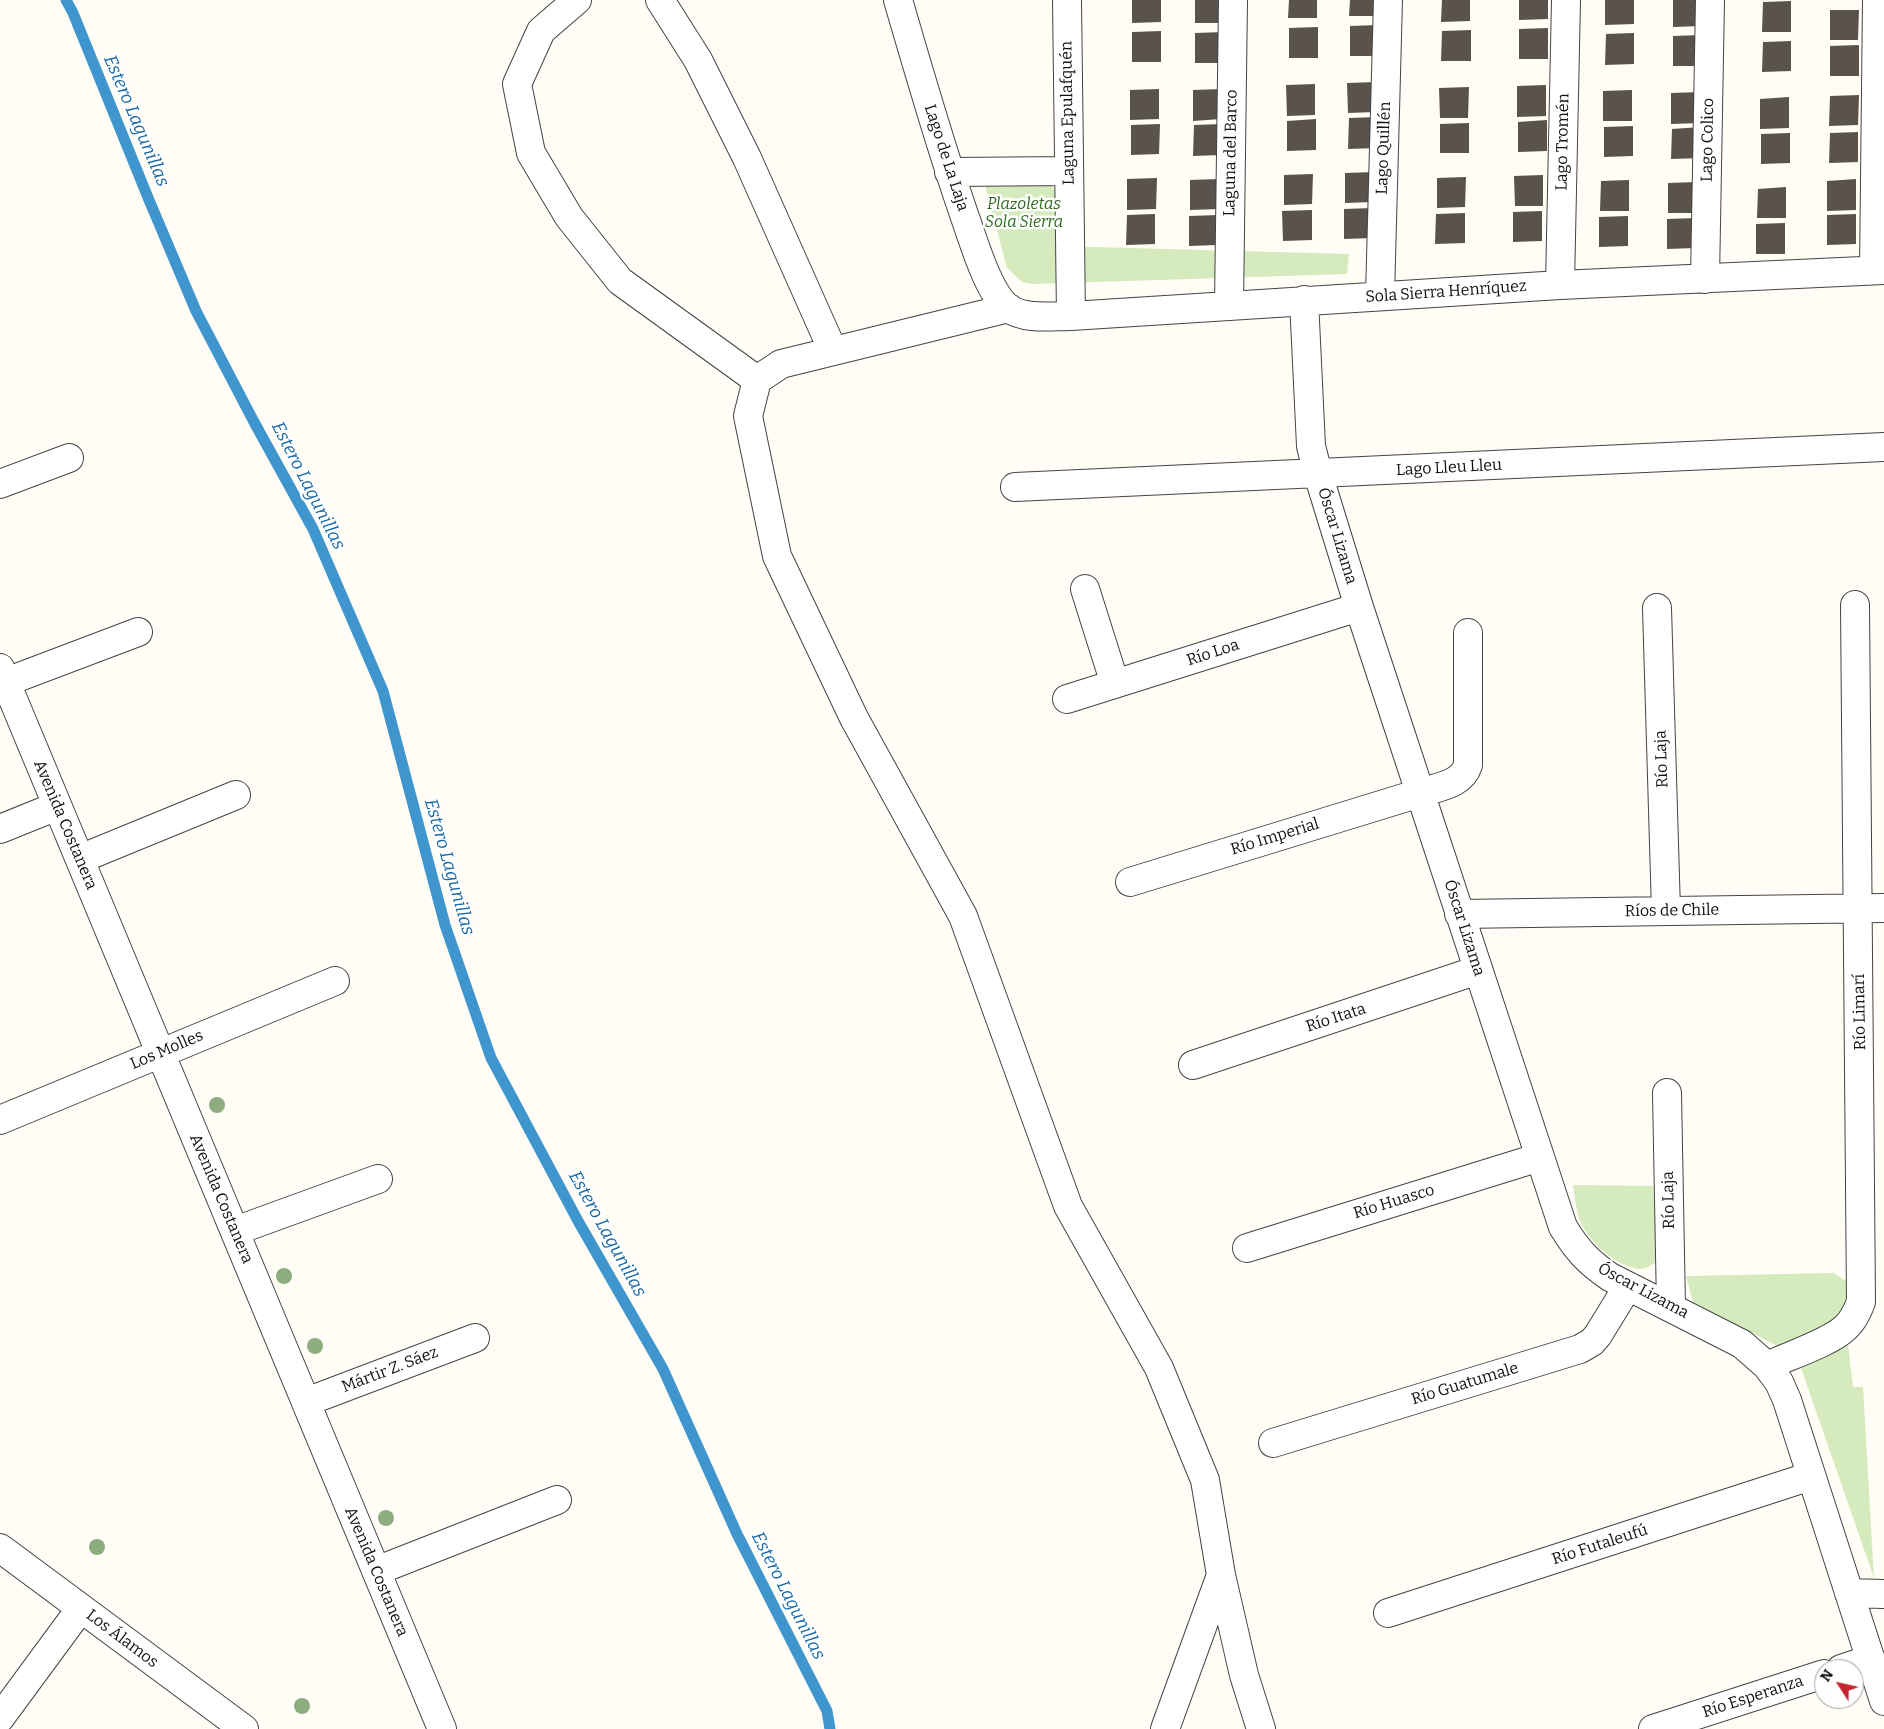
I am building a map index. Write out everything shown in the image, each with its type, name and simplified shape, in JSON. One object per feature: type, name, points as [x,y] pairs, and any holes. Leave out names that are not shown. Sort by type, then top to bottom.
[{"type":"street","points":[[577,0],[541,31],[517,84],[531,153],[569,217],[620,280],[757,380]]},
{"type":"street","points":[[660,0],[698,60],[747,158],[833,351]]},
{"type":"street","name":"Lago de La Laja","points":[[898,0],[949,172],[975,246],[993,289],[1000,300],[1009,308]]},
{"type":"street","name":"Laguna Epulafquén","points":[[1066,0],[1071,316]]},
{"type":"street","name":"Laguna del Barco","points":[[1228,306],[1233,0]]},
{"type":"street","name":"Lago Quillén","points":[[1380,296],[1388,0]]},
{"type":"street","name":"Lago Tromén","points":[[1560,285],[1566,0]]},
{"type":"street","name":"Lago Colico","points":[[1705,279],[1710,0]]},
{"type":"street","points":[[1877,0],[1879,270]]},
{"type":"street","points":[[949,172],[1069,171]]},
{"type":"street","name":"Sola Sierra Henríquez","points":[[1009,308],[1019,314],[1030,316],[1071,316],[1560,285],[1879,270]]},
{"type":"street","name":"Óscar Lizama","points":[[1304,300],[1310,446],[1359,607],[1563,1227],[1574,1245],[1596,1268],[1742,1344],[1767,1366],[1779,1382],[1787,1400],[1884,1701]]},
{"type":"street","points":[[1009,308],[780,364],[757,380],[748,416],[777,556],[854,718],[963,916],[1068,1206],[1159,1368],[1205,1480],[1221,1576],[1244,1675],[1261,1729]]},
{"type":"street","name":"Lago Lleu Lleu","points":[[1014,487],[1884,447]]},
{"type":"street","points":[[0,484],[68,458]]},
{"type":"street","points":[[1085,589],[1115,684]]},
{"type":"street","name":"Río Limarí","points":[[1767,1366],[1834,1336],[1846,1328],[1855,1317],[1861,1302],[1872,908],[1855,605]]},
{"type":"street","name":"Río Loa","points":[[1067,699],[1359,607]]},
{"type":"street","name":"Río Laja","points":[[1657,608],[1666,911]]},
{"type":"street","points":[[3,675],[138,632]]},
{"type":"street","points":[[1420,793],[1455,782],[1468,765],[1468,633]]},
{"type":"street","name":"Avenida Costanera","points":[[3,675],[442,1729]]},
{"type":"street","name":"Río Imperial","points":[[1130,882],[1420,793]]},
{"type":"street","points":[[80,859],[236,795]]},
{"type":"street","points":[[0,829],[57,806]]},
{"type":"street","name":"Ríos de Chile","points":[[1459,914],[1872,908]]},
{"type":"street","name":"Río Itata","points":[[1193,1065],[1478,970]]},
{"type":"street","name":"Los Molles","points":[[0,1120],[335,981]]},
{"type":"street","name":"Río Laja","points":[[1667,1093],[1671,1307]]},
{"type":"street","name":"Río Huasco","points":[[1247,1248],[1540,1157]]},
{"type":"street","points":[[234,1231],[378,1179]]},
{"type":"street","name":"Río Guatumale","points":[[1274,1443],[1580,1349],[1592,1342],[1598,1335],[1628,1286]]},
{"type":"street","name":"Mártir Z. Sáez","points":[[306,1402],[475,1338]]},
{"type":"street","name":"Río Futaleufú","points":[[1388,1613],[1811,1476]]},
{"type":"street","points":[[376,1571],[557,1500]]},
{"type":"street","name":"Los Álamos","points":[[0,1548],[244,1729]]},
{"type":"street","points":[[1165,1729],[1221,1576]]},
{"type":"street","points":[[1849,1593],[1884,1594]]},
{"type":"street","points":[[0,1718],[81,1608]]},
{"type":"street","points":[[1864,1662],[1871,1660]]},
{"type":"street","name":"Río Esperanza","points":[[1653,1729],[1814,1677]]},
{"type":"green space","name":"Plazoletas Sola Sierra","points":[[1047,183],[1055,190],[1056,246],[1349,254],[1347,274],[1033,284],[1022,282],[1007,268],[985,185]]},
{"type":"green space","points":[[1573,1185],[1653,1186],[1657,1257],[1655,1263],[1643,1269],[1632,1268],[1614,1259],[1598,1246],[1585,1231],[1581,1223]]},
{"type":"green space","points":[[1834,1273],[1851,1285],[1845,1315],[1783,1349],[1693,1302],[1686,1276]]},
{"type":"green space","points":[[1848,1344],[1853,1387],[1863,1387],[1874,1578],[1801,1368],[1807,1356],[1832,1345]]},
{"type":"building","points":[[1132,0],[1161,0],[1161,22],[1132,23]]},
{"type":"building","points":[[1195,0],[1224,0],[1224,23],[1195,23]]},
{"type":"building","points":[[1289,0],[1317,0],[1317,18],[1288,18]]},
{"type":"building","points":[[1350,0],[1378,0],[1378,16],[1349,16]]},
{"type":"building","points":[[1442,0],[1470,0],[1470,21],[1441,22]]},
{"type":"building","points":[[1519,0],[1548,0],[1548,19],[1519,20]]},
{"type":"building","points":[[1605,0],[1634,0],[1634,24],[1605,25]]},
{"type":"building","points":[[1673,0],[1702,0],[1702,26],[1673,27]]},
{"type":"building","points":[[1791,1],[1791,32],[1762,32],[1763,2]]},
{"type":"building","points":[[1830,10],[1859,10],[1858,40],[1830,40]]},
{"type":"building","points":[[1379,25],[1378,56],[1350,56],[1350,26]]},
{"type":"building","points":[[1318,27],[1318,58],[1289,58],[1289,28]]},
{"type":"building","points":[[1548,28],[1548,59],[1519,59],[1519,29]]},
{"type":"building","points":[[1471,30],[1471,61],[1441,61],[1442,31]]},
{"type":"building","points":[[1161,31],[1161,62],[1132,62],[1132,32]]},
{"type":"building","points":[[1224,32],[1224,63],[1195,63],[1195,33]]},
{"type":"building","points":[[1634,33],[1634,64],[1605,65],[1606,34]]},
{"type":"building","points":[[1702,35],[1702,66],[1673,66],[1673,36]]},
{"type":"building","points":[[1791,41],[1791,71],[1762,72],[1763,42]]},
{"type":"building","points":[[1859,45],[1859,76],[1830,76],[1830,46]]},
{"type":"building","points":[[1377,82],[1376,112],[1348,113],[1347,83]]},
{"type":"building","points":[[1315,84],[1315,115],[1287,116],[1286,85]]},
{"type":"building","points":[[1546,85],[1546,116],[1517,117],[1517,86]]},
{"type":"building","points":[[1469,87],[1468,118],[1440,118],[1439,88]]},
{"type":"building","points":[[1159,89],[1159,119],[1130,120],[1130,90]]},
{"type":"building","points":[[1221,89],[1221,119],[1193,121],[1193,90]]},
{"type":"building","points":[[1632,90],[1632,121],[1603,121],[1603,91]]},
{"type":"building","points":[[1700,92],[1700,123],[1671,124],[1671,93]]},
{"type":"building","points":[[1859,95],[1858,125],[1829,126],[1830,96]]},
{"type":"building","points":[[1789,97],[1789,128],[1760,129],[1760,99]]},
{"type":"building","points":[[1377,117],[1377,148],[1348,149],[1349,118]]},
{"type":"building","points":[[1316,119],[1316,150],[1287,151],[1287,121]]},
{"type":"building","points":[[1547,120],[1547,151],[1518,152],[1518,122]]},
{"type":"building","points":[[1469,123],[1469,153],[1440,153],[1440,124]]},
{"type":"building","points":[[1160,124],[1159,154],[1131,155],[1131,125]]},
{"type":"building","points":[[1222,124],[1222,155],[1193,156],[1194,125]]},
{"type":"building","points":[[1633,126],[1633,156],[1604,157],[1604,127]]},
{"type":"building","points":[[1701,127],[1701,158],[1671,159],[1672,129]]},
{"type":"building","points":[[1858,132],[1858,162],[1829,163],[1830,133]]},
{"type":"building","points":[[1790,133],[1790,163],[1761,164],[1761,134]]},
{"type":"building","points":[[1374,172],[1373,202],[1345,203],[1345,173]]},
{"type":"building","points":[[1313,174],[1312,204],[1284,205],[1284,175]]},
{"type":"building","points":[[1543,175],[1543,206],[1515,206],[1514,176]]},
{"type":"building","points":[[1466,177],[1465,207],[1437,208],[1437,178]]},
{"type":"building","points":[[1157,178],[1156,209],[1127,210],[1127,179]]},
{"type":"building","points":[[1219,179],[1219,209],[1190,210],[1190,180]]},
{"type":"building","points":[[1856,179],[1856,210],[1827,211],[1827,181]]},
{"type":"building","points":[[1629,180],[1629,211],[1600,211],[1601,181]]},
{"type":"building","points":[[1697,182],[1697,213],[1668,213],[1668,183]]},
{"type":"building","points":[[1786,187],[1786,218],[1757,218],[1758,189]]},
{"type":"building","points":[[1373,208],[1373,238],[1344,239],[1344,209]]},
{"type":"building","points":[[1312,210],[1312,240],[1283,241],[1282,211]]},
{"type":"building","points":[[1542,211],[1542,241],[1513,242],[1513,212]]},
{"type":"building","points":[[1465,213],[1465,243],[1435,244],[1436,214]]},
{"type":"building","points":[[1155,214],[1155,244],[1126,245],[1127,215]]},
{"type":"building","points":[[1856,214],[1856,244],[1827,245],[1827,215]]},
{"type":"building","points":[[1218,215],[1217,245],[1189,246],[1189,216]]},
{"type":"building","points":[[1628,216],[1628,246],[1599,247],[1599,217]]},
{"type":"building","points":[[1696,218],[1695,248],[1667,249],[1667,219]]},
{"type":"building","points":[[1785,223],[1785,254],[1756,254],[1756,224]]},
{"type":"waterway","name":"Estero Lagunillas","points":[[66,0],[196,311],[313,529],[383,691],[445,925],[491,1058],[578,1221],[663,1369],[737,1534],[827,1711],[830,1729]]}]
